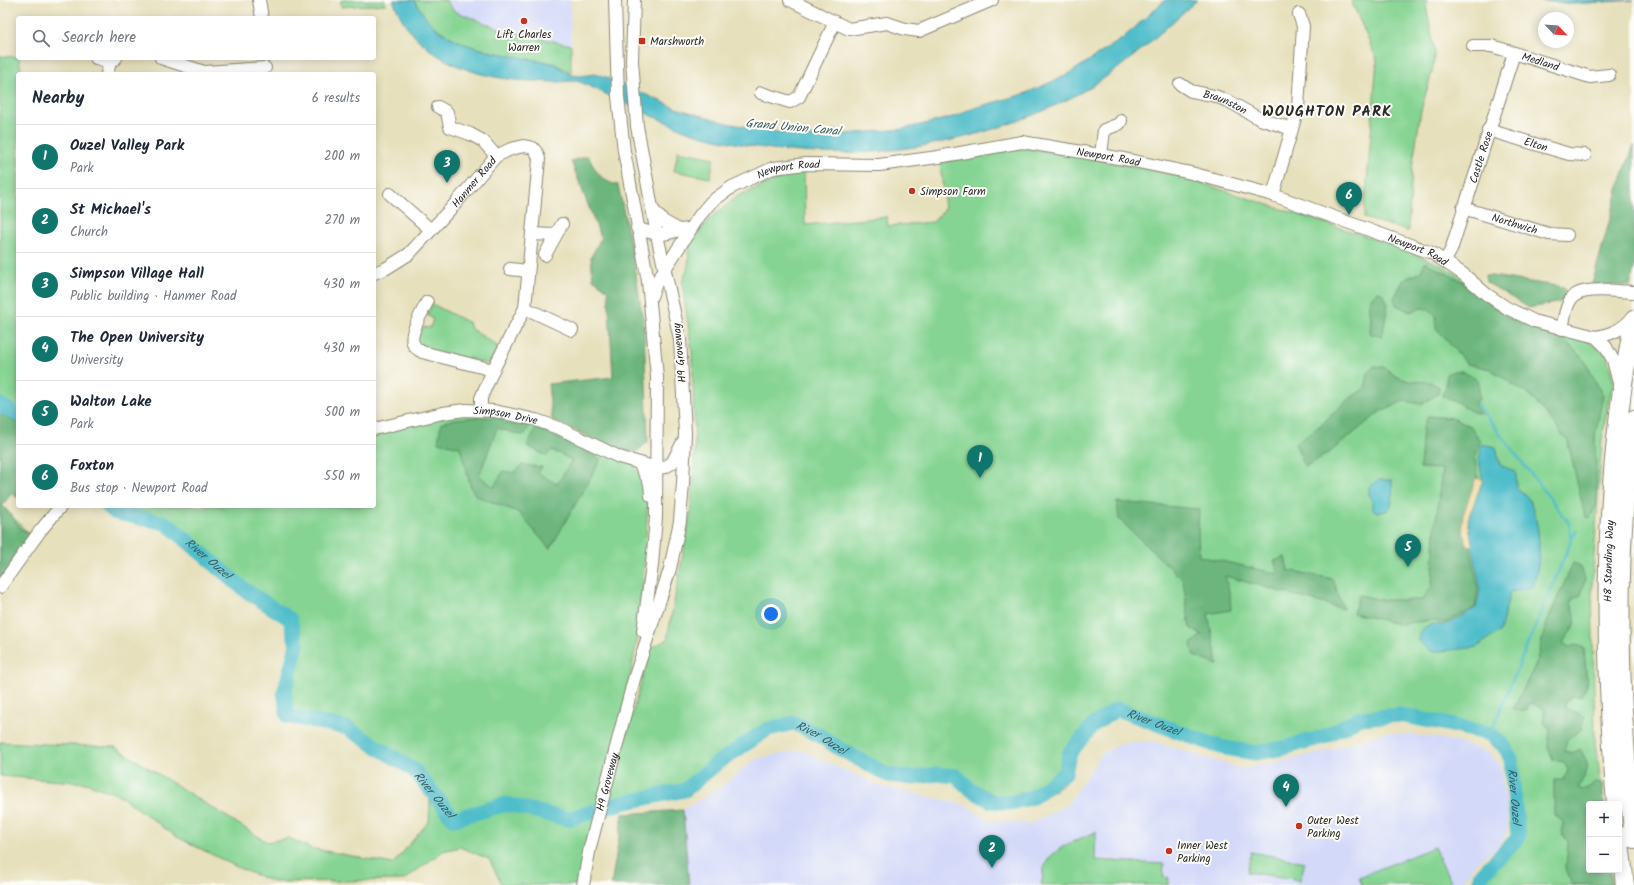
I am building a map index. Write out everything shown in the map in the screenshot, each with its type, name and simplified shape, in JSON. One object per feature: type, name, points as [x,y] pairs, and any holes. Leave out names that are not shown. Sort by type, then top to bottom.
[{"type":"highway","name":"H8 Standing Way","points":[[1616,801],[1610,735],[1607,569],[1610,490],[1621,391],[1634,320]]},
{"type":"highway","name":"H8 Standing Way","points":[[1634,419],[1626,492],[1621,570],[1624,734],[1634,839]]},
{"type":"highway","points":[[1619,837],[1625,885]]},
{"type":"street","points":[[259,0],[262,16]]},
{"type":"street","name":"H9 Groveway","points":[[583,885],[590,847],[634,679],[645,625],[661,463],[657,377],[650,299],[624,151],[618,97],[615,0]]},
{"type":"street","name":"H9 Groveway","points":[[634,0],[632,61],[637,126],[657,235],[666,269],[680,339],[685,433],[680,521],[670,569],[634,679]]},
{"type":"street","points":[[796,1],[849,29],[887,23],[905,29],[919,31],[992,0]]},
{"type":"street","points":[[1273,195],[1298,108],[1303,26],[1300,14]]},
{"type":"street","points":[[761,93],[790,102],[799,97],[801,85],[835,22]]},
{"type":"street","name":"Medland","points":[[1473,46],[1492,46],[1590,77],[1609,75]]},
{"type":"street","name":"Castle Rose","points":[[1445,261],[1451,250],[1463,208],[1514,53]]},
{"type":"street","points":[[108,72],[113,60]]},
{"type":"street","points":[[167,60],[204,72],[265,67]]},
{"type":"street","name":"Braunston","points":[[1180,84],[1191,91],[1215,96],[1230,102],[1260,119],[1292,129]]},
{"type":"street","points":[[438,107],[447,112],[450,127],[484,141],[496,156]]},
{"type":"street","points":[[1100,155],[1104,130],[1119,124],[1121,121]]},
{"type":"street","name":"Elton","points":[[1488,130],[1569,154],[1585,155]]},
{"type":"street","name":"Newport Road","points":[[650,299],[653,288],[666,269],[684,229],[700,215],[711,202],[732,187],[773,168],[806,164],[879,165],[938,157],[1022,142],[1100,155],[1192,173],[1273,195],[1428,251],[1445,261],[1486,294],[1507,308],[1534,321],[1596,336]]},
{"type":"street","name":"Hanmer Road","points":[[376,272],[385,269],[409,254],[496,156],[511,149],[524,146],[533,148],[537,152],[539,160],[525,308],[493,370],[481,398],[481,410]]},
{"type":"street","points":[[390,194],[431,230]]},
{"type":"street","name":"Northwich","points":[[1463,208],[1549,234],[1568,235]]},
{"type":"street","points":[[653,210],[663,220],[684,229]]},
{"type":"street","points":[[546,255],[562,224]]},
{"type":"street","points":[[637,228],[657,235],[684,229]]},
{"type":"street","points":[[532,234],[555,236]]},
{"type":"street","points":[[510,269],[528,271]]},
{"type":"street","points":[[1562,329],[1571,299],[1578,293],[1590,291],[1634,292]]},
{"type":"street","points":[[427,302],[413,333],[412,342],[415,348],[422,352],[493,370]]},
{"type":"street","points":[[525,308],[572,330]]},
{"type":"street","points":[[1596,336],[1610,334],[1627,325],[1634,316]]},
{"type":"street","points":[[1596,336],[1606,347],[1612,360],[1621,391]]},
{"type":"street","name":"Simpson Drive","points":[[376,429],[443,413],[481,410],[536,420],[561,429],[619,457],[634,461],[661,463]]},
{"type":"street","points":[[683,483],[661,463],[679,452],[685,433]]},
{"type":"street","points":[[634,461],[650,483],[649,542],[652,565]]},
{"type":"street","points":[[0,587],[59,508]]},
{"type":"shaded area","name":"Lift Charles Warren","points":[[446,0],[570,0],[571,45],[503,30],[454,11]]},
{"type":"shaded area","points":[[1386,732],[1440,738],[1464,744],[1489,753],[1501,765],[1507,809],[1507,833],[1495,849],[1476,863],[1464,879],[1467,885],[611,885],[623,814],[683,810],[718,789],[756,759],[800,750],[880,786],[965,805],[988,820],[1030,824],[1067,805],[1101,755],[1121,743],[1151,741],[1242,769],[1327,751]]},
{"type":"green space","points":[[341,0],[385,0],[386,4],[341,7]]},
{"type":"green space","points":[[414,0],[446,0],[454,11],[503,30],[571,45],[571,73],[551,63],[491,52],[460,42],[446,35],[434,25],[423,14]]},
{"type":"green space","points":[[1351,0],[1428,0],[1426,5],[1435,53],[1432,72],[1421,110],[1412,169],[1408,231],[1364,218],[1377,60]]},
{"type":"green space","points":[[0,56],[16,57],[16,60],[19,60],[21,70],[24,72],[16,72],[16,496],[12,493],[2,505],[24,529],[36,537],[0,587]]},
{"type":"green space","points":[[1634,145],[1634,268],[1630,286],[1592,284],[1620,183]]},
{"type":"green space","points":[[1024,148],[1090,158],[1176,175],[1390,244],[1441,265],[1456,274],[1509,318],[1561,336],[1586,340],[1602,351],[1607,357],[1614,382],[1608,403],[1602,439],[1592,587],[1595,742],[1604,801],[1586,801],[1586,873],[1610,873],[1612,885],[1479,885],[1480,876],[1518,838],[1511,759],[1504,746],[1490,734],[1399,715],[1360,718],[1323,737],[1283,748],[1255,753],[1220,747],[1117,709],[1093,725],[1070,754],[1065,773],[1040,794],[1011,803],[991,801],[970,789],[956,776],[936,774],[913,778],[888,775],[840,749],[819,735],[794,723],[768,729],[716,764],[685,790],[600,809],[583,885],[502,885],[489,859],[460,847],[443,851],[404,880],[274,882],[241,869],[177,837],[119,795],[86,783],[0,776],[0,742],[115,747],[267,842],[289,838],[310,848],[393,864],[429,821],[430,803],[426,784],[414,770],[347,728],[288,716],[284,693],[297,645],[290,619],[245,590],[166,523],[116,513],[110,508],[376,508],[376,429],[443,413],[509,414],[630,459],[645,483],[648,499],[641,621],[605,791],[612,790],[650,648],[667,640],[690,516],[695,448],[692,352],[682,283],[687,270],[689,259],[688,252],[691,243],[709,219],[738,196],[781,178],[804,171],[805,225],[887,217],[888,226],[933,222],[945,209],[940,162]]},
{"type":"green space","points":[[678,151],[714,158],[710,178],[674,171]]},
{"type":"green space","points":[[588,156],[599,175],[607,181],[618,185],[633,256],[644,327],[648,442],[636,452],[616,449],[552,420],[548,384],[613,377],[608,290],[593,279],[591,257],[601,238],[571,161]]},
{"type":"green space","points":[[1425,262],[1469,285],[1509,318],[1561,336],[1585,361],[1603,396],[1595,436],[1597,505],[1590,517],[1585,517],[1568,442],[1549,417],[1529,395],[1490,369],[1467,364],[1436,328],[1436,316],[1429,309],[1421,308],[1410,312],[1396,305],[1394,298],[1404,279],[1421,272]]},
{"type":"green space","points":[[1485,275],[1563,287],[1566,292],[1561,302],[1529,308],[1486,282]]},
{"type":"green space","points":[[1379,292],[1384,295],[1388,304],[1381,336],[1372,335],[1370,332],[1370,300]]},
{"type":"green space","points":[[432,304],[469,323],[471,329],[498,346],[489,364],[424,349],[417,339],[423,327],[430,328],[433,319],[427,315]]},
{"type":"green space","points":[[1374,366],[1384,367],[1395,376],[1409,381],[1430,382],[1439,387],[1437,395],[1421,404],[1404,401],[1381,411],[1330,452],[1305,467],[1295,443],[1321,425],[1345,402],[1365,388],[1368,373]]},
{"type":"green space","points":[[1454,371],[1462,371],[1479,381],[1479,399],[1474,404],[1481,414],[1471,411],[1453,400],[1443,397],[1442,394],[1446,388],[1446,374]]},
{"type":"green space","points":[[0,413],[16,423],[16,496],[12,493],[2,505],[21,529],[36,537],[0,587]]},
{"type":"green space","points":[[1428,416],[1452,418],[1470,426],[1480,441],[1475,460],[1479,481],[1465,518],[1478,589],[1475,607],[1445,623],[1433,620],[1398,624],[1353,613],[1359,595],[1382,600],[1422,600],[1432,586],[1435,529],[1442,469],[1420,468],[1423,428]]},
{"type":"green space","points":[[480,417],[499,418],[529,426],[525,434],[521,435],[497,428],[479,476],[494,487],[503,471],[514,473],[522,465],[542,467],[538,473],[557,484],[572,460],[551,450],[547,456],[527,446],[536,428],[601,459],[550,549],[518,512],[476,496],[471,488],[460,447],[438,442],[441,423],[455,419]]},
{"type":"green space","points":[[1117,502],[1199,509],[1199,556],[1279,574],[1274,561],[1285,557],[1288,570],[1333,579],[1343,609],[1225,576],[1230,595],[1231,610],[1208,614],[1218,665],[1194,656],[1191,644],[1202,635],[1190,628],[1183,580],[1119,519]]},
{"type":"green space","points":[[1573,563],[1581,566],[1585,580],[1581,595],[1574,598],[1571,602],[1575,616],[1575,623],[1574,627],[1563,643],[1569,647],[1575,644],[1584,648],[1587,685],[1582,696],[1571,697],[1565,702],[1566,710],[1585,716],[1581,730],[1568,738],[1564,751],[1572,753],[1580,749],[1584,755],[1587,769],[1578,788],[1584,790],[1597,782],[1602,784],[1604,801],[1586,801],[1586,873],[1610,873],[1612,885],[1572,885],[1566,868],[1568,841],[1562,836],[1563,822],[1554,815],[1554,780],[1564,780],[1568,770],[1564,762],[1553,760],[1548,746],[1550,730],[1543,721],[1545,709],[1530,703],[1526,711],[1513,709],[1536,664],[1546,624]]},
{"type":"green space","points":[[683,810],[689,885],[611,885],[623,814]]},
{"type":"green space","points":[[1096,832],[1095,860],[1164,864],[1163,877],[1169,878],[1168,885],[1041,885],[1046,863],[1055,852],[1068,844]]},
{"type":"green space","points":[[1434,847],[1452,885],[1362,885],[1359,877]]},
{"type":"green space","points":[[1251,852],[1305,862],[1300,880],[1247,872]]},
{"type":"sand","points":[[1476,478],[1483,480],[1474,545],[1466,546],[1462,524],[1463,515]]},
{"type":"sand","points":[[1063,759],[1074,762],[1069,776],[1063,785],[1058,789],[1040,799],[1036,793],[1056,775]]},
{"type":"water","points":[[393,0],[414,0],[426,18],[439,31],[462,43],[486,51],[555,64],[571,75],[581,76],[594,74],[606,77],[676,108],[727,123],[762,130],[823,138],[827,137],[834,130],[846,134],[903,129],[956,116],[970,109],[1024,94],[1067,75],[1122,39],[1165,0],[1197,0],[1131,58],[1102,80],[1061,103],[1033,115],[1004,126],[944,142],[884,151],[816,153],[777,150],[738,144],[696,134],[644,113],[580,82],[513,80],[463,68],[432,52],[419,40],[405,24]]},
{"type":"water","points":[[1532,0],[1634,0],[1573,4]]},
{"type":"water","points":[[1481,444],[1496,447],[1500,465],[1516,472],[1516,488],[1528,498],[1536,519],[1538,530],[1539,554],[1536,577],[1532,587],[1510,592],[1500,631],[1477,647],[1433,652],[1417,640],[1423,629],[1432,624],[1445,625],[1476,608],[1480,589],[1468,519],[1483,480],[1479,461]]},
{"type":"water","points":[[1379,480],[1392,480],[1392,503],[1387,510],[1383,512],[1377,512],[1372,508],[1372,499],[1369,494],[1369,487]]},
{"type":"waterway","points":[[1477,404],[1569,523],[1571,541],[1490,734]]},
{"type":"waterway","name":"River Ouzel","points":[[0,405],[16,414]]},
{"type":"waterway","name":"River Ouzel","points":[[110,508],[116,513],[166,523],[245,590],[290,619],[297,645],[284,693],[288,716],[347,728],[414,770],[454,819],[506,804],[568,819],[622,803],[685,790],[716,764],[768,729],[794,723],[819,735],[840,749],[888,775],[913,778],[936,774],[956,776],[970,789],[991,801],[1011,803],[1033,797],[1065,773],[1069,754],[1093,725],[1117,709],[1220,747],[1255,753],[1283,748],[1323,737],[1360,718],[1399,715],[1490,734],[1504,746],[1511,759],[1518,838],[1480,876],[1479,885]]},
{"type":"waterway","points":[[1571,540],[1577,530]]},
{"type":"place","name":"Lift Charles Warren","points":[[524,21]]},
{"type":"place","name":"Marshworth","points":[[642,41]]},
{"type":"place","name":"Simpson Village Hall","points":[[447,183]]},
{"type":"place","name":"Simpson Farm","points":[[912,191]]},
{"type":"place","name":"Foxton","points":[[1349,215]]},
{"type":"place","name":"Ouzel Valley Park","points":[[980,478]]},
{"type":"place","name":"Walton Lake","points":[[1408,567]]},
{"type":"place","name":"The Open University","points":[[1286,807]]},
{"type":"place","name":"Outer West Parking","points":[[1299,826]]},
{"type":"place","name":"Inner West Parking","points":[[1169,851]]},
{"type":"place","name":"St Michael's","points":[[992,868]]},
{"type":"district","name":"WOUGHTON PARK","points":[[1327,111]]},
{"type":"water label","name":"Grand Union Canal","points":[[793,127]]}]
